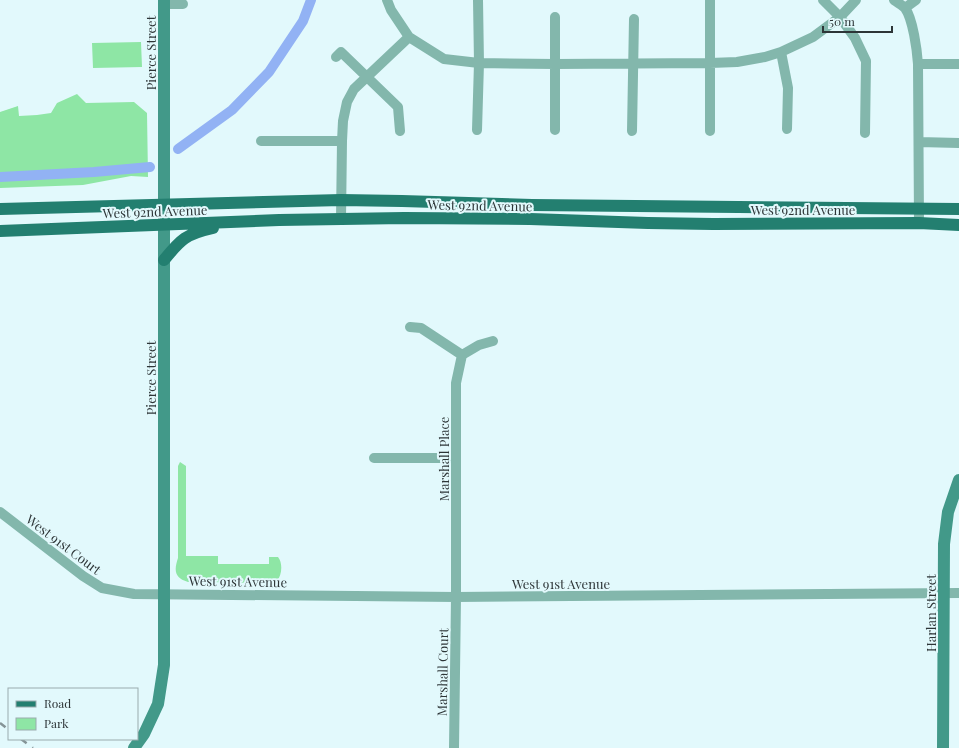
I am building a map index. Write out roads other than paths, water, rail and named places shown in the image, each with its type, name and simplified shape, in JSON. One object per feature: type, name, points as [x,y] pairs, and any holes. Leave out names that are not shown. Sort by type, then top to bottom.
[{"type":"main road","name":"West 92nd Avenue","points":[[0,209],[341,200],[532,205],[959,209]]},
{"type":"main road","name":"West 92nd Avenue","points":[[0,231],[341,219],[530,219],[640,223],[918,223],[959,225]]},
{"type":"main road","points":[[164,260],[177,243],[190,235],[204,230],[240,222]]},
{"type":"street","points":[[387,0],[391,10],[409,37],[444,58],[479,63],[555,64],[710,63],[737,62],[765,57],[781,52],[813,37],[840,17],[856,0]]},
{"type":"street","points":[[477,130],[479,63],[478,0]]},
{"type":"street","points":[[710,0],[710,132]]},
{"type":"street","points":[[824,0],[840,17],[855,38],[866,61],[866,133]]},
{"type":"street","points":[[894,0],[905,8],[912,24],[917,44],[919,142],[918,223]]},
{"type":"street","points":[[905,8],[916,0]]},
{"type":"street","points":[[164,2],[183,4]]},
{"type":"street","name":"Pierce Street","points":[[134,748],[144,734],[155,713],[160,694],[164,665],[164,2]]},
{"type":"street","points":[[555,18],[555,130]]},
{"type":"street","points":[[632,131],[634,18]]},
{"type":"street","points":[[341,219],[343,120],[347,102],[354,89],[409,37]]},
{"type":"street","points":[[336,57],[341,52],[398,107],[400,131]]},
{"type":"street","points":[[781,52],[788,88],[787,129]]},
{"type":"street","points":[[918,64],[959,64]]},
{"type":"street","points":[[261,141],[342,141]]},
{"type":"street","points":[[919,142],[959,142]]},
{"type":"street","points":[[410,327],[421,328],[462,355],[479,345],[493,341]]},
{"type":"street","name":"Marshall Place","points":[[456,597],[456,383],[462,355]]},
{"type":"street","points":[[374,458],[456,458]]},
{"type":"street","name":"Harlan Street","points":[[943,748],[944,544],[948,512],[959,480]]},
{"type":"street","name":"West 91st Court","points":[[0,512],[83,576],[102,588],[134,594],[164,594]]},
{"type":"street","name":"West 91st Avenue","points":[[164,594],[456,597],[959,593]]},
{"type":"street","name":"Marshall Court","points":[[454,748],[456,597]]},
{"type":"waterway","points":[[178,149],[232,110],[269,72],[303,21],[311,0]]},
{"type":"waterway","points":[[0,177],[94,172],[150,167]]},
{"type":"railway","points":[[0,723],[8,729]]},
{"type":"railway","points":[[22,740],[33,748]]}]
